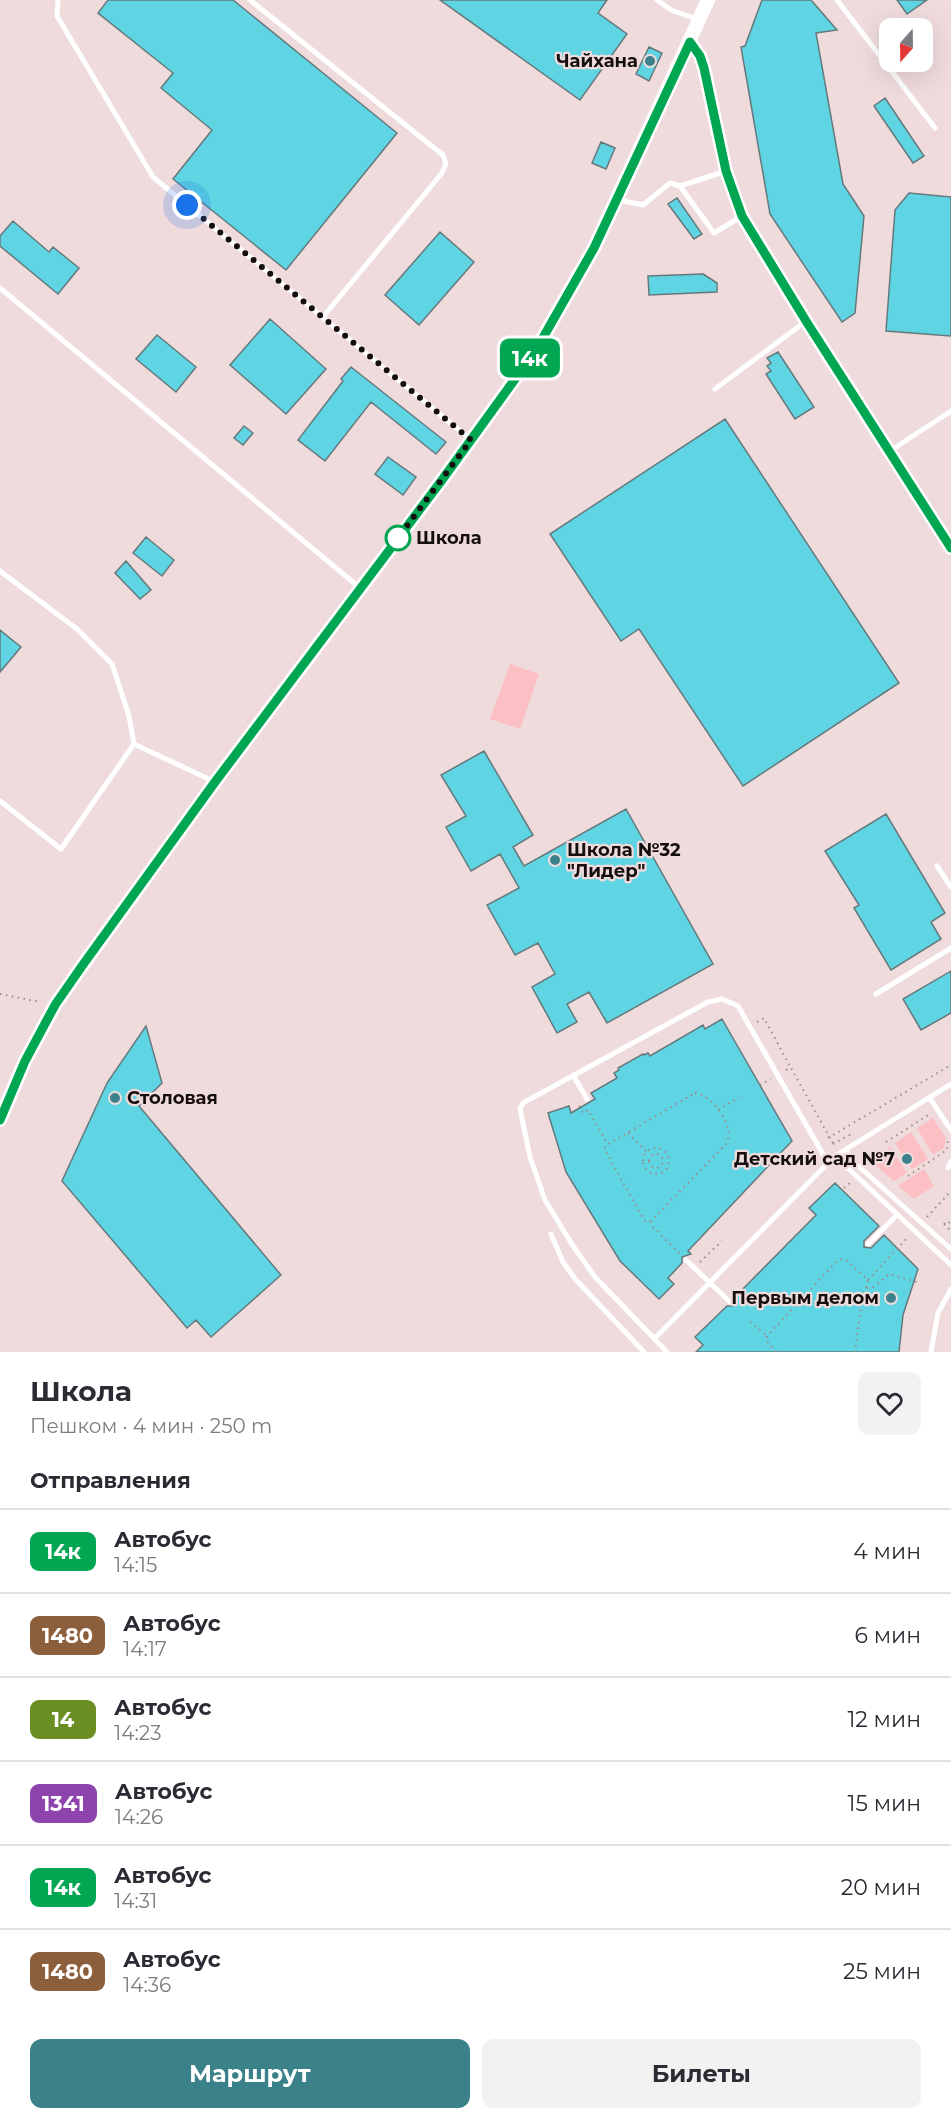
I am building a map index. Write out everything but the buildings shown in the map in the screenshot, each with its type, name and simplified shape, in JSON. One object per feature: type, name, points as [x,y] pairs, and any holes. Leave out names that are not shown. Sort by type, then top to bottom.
[{"type":"street","points":[[0,1120],[25,1061],[55,1005],[215,782],[536,350],[594,248],[708,0]]},
{"type":"street","points":[[690,42],[700,56],[704,68],[726,171],[742,216],[951,548]]},
{"type":"lane","points":[[58,0],[57,16],[153,177],[471,440]]},
{"type":"lane","points":[[250,0],[443,155],[446,164],[442,173],[323,317]]},
{"type":"lane","points":[[657,0],[671,10],[699,20]]},
{"type":"lane","points":[[837,0],[935,128]]},
{"type":"lane","points":[[616,200],[643,205],[670,183],[680,186],[726,171]]},
{"type":"lane","points":[[680,186],[714,233],[742,216]]},
{"type":"lane","points":[[0,288],[360,588]]},
{"type":"lane","points":[[715,388],[806,321]]},
{"type":"lane","points":[[889,452],[951,411]]},
{"type":"lane","points":[[0,571],[77,629],[112,664],[129,716],[134,744],[61,849],[0,801]]},
{"type":"lane","points":[[134,744],[215,782]]},
{"type":"lane","points":[[937,866],[951,887]]},
{"type":"lane","points":[[876,994],[951,948]]},
{"type":"lane","points":[[667,1352],[595,1277],[545,1200],[530,1157],[520,1106],[714,1000],[722,999],[738,1006],[828,1163]]},
{"type":"lane","points":[[573,1075],[587,1099]]},
{"type":"lane","points":[[654,1339],[835,1156],[951,1084]]},
{"type":"lane","points":[[929,1097],[950,1132]]},
{"type":"lane","points":[[845,1150],[855,1163],[951,1249]]},
{"type":"lane","points":[[835,1156],[951,1264]]},
{"type":"lane","points":[[948,1167],[951,1161]]},
{"type":"lane","points":[[868,1244],[897,1215]]},
{"type":"lane","points":[[551,1234],[563,1262],[576,1281],[644,1352]]},
{"type":"lane","points":[[686,1260],[730,1302]]},
{"type":"lane","points":[[931,1352],[938,1313],[951,1289]]},
{"type":"path","points":[[0,994],[55,1005]]},
{"type":"path","points":[[749,1026],[764,1018],[791,1068]]},
{"type":"path","points":[[828,1138],[951,1065]]},
{"type":"path","points":[[695,1093],[704,1094],[712,1100],[718,1110],[729,1128],[730,1136],[727,1143],[651,1221],[644,1221],[605,1150],[607,1144],[695,1093]]},
{"type":"path","points":[[718,1110],[739,1097]]},
{"type":"path","points":[[886,1142],[937,1109]]},
{"type":"path","points":[[588,1110],[607,1144]]},
{"type":"path","points":[[627,1132],[647,1152]]},
{"type":"path","points":[[908,1176],[947,1150],[950,1132]]},
{"type":"path","points":[[656,1148],[668,1156],[669,1161],[665,1170],[656,1174],[647,1170],[643,1161],[647,1152],[656,1148]]},
{"type":"path","points":[[662,1165],[652,1167],[649,1160],[653,1154],[663,1158]]},
{"type":"path","points":[[663,1158],[668,1156]]},
{"type":"path","points":[[663,1158],[662,1165],[665,1170]]},
{"type":"path","points":[[844,1188],[849,1184]]},
{"type":"path","points":[[651,1221],[653,1227],[686,1260]]},
{"type":"path","points":[[951,1224],[947,1221],[944,1224],[951,1231]]},
{"type":"path","points":[[695,1268],[722,1241]]},
{"type":"path","points":[[776,1352],[766,1340],[767,1336],[842,1258],[868,1280],[861,1305],[855,1352]]},
{"type":"path","points":[[866,1288],[871,1289],[889,1274],[920,1283]]},
{"type":"path","points":[[750,1322],[767,1336]]},
{"type":"shaded area","points":[[510,664],[539,674],[520,729],[490,719]]},
{"type":"shaded area","points":[[933,1118],[946,1138],[944,1148],[933,1155],[917,1128]]},
{"type":"shaded area","points":[[911,1132],[928,1159],[912,1169],[895,1143]]},
{"type":"shaded area","points":[[890,1147],[907,1173],[894,1181],[869,1160]]},
{"type":"shaded area","points":[[924,1169],[934,1186],[914,1199],[898,1186]]},
{"type":"bus line","name":"14к","points":[[0,1120],[25,1061],[55,1005],[82,966],[215,782],[442,480],[536,350],[594,248],[690,42],[700,56],[704,68],[726,171],[742,216],[951,548]]},
{"type":"place","name":"Чайхана","points":[[650,61]]},
{"type":"place","name":"Школа","points":[[398,538]]},
{"type":"place","name":"Школа №32 \"Лидер\"","points":[[555,860]]},
{"type":"place","name":"Столовая","points":[[115,1098]]},
{"type":"place","name":"Детский сад №7","points":[[907,1159]]},
{"type":"place","name":"Первым делом","points":[[891,1298]]},
{"type":"route","points":[[187,205],[471,440],[398,538]]}]
